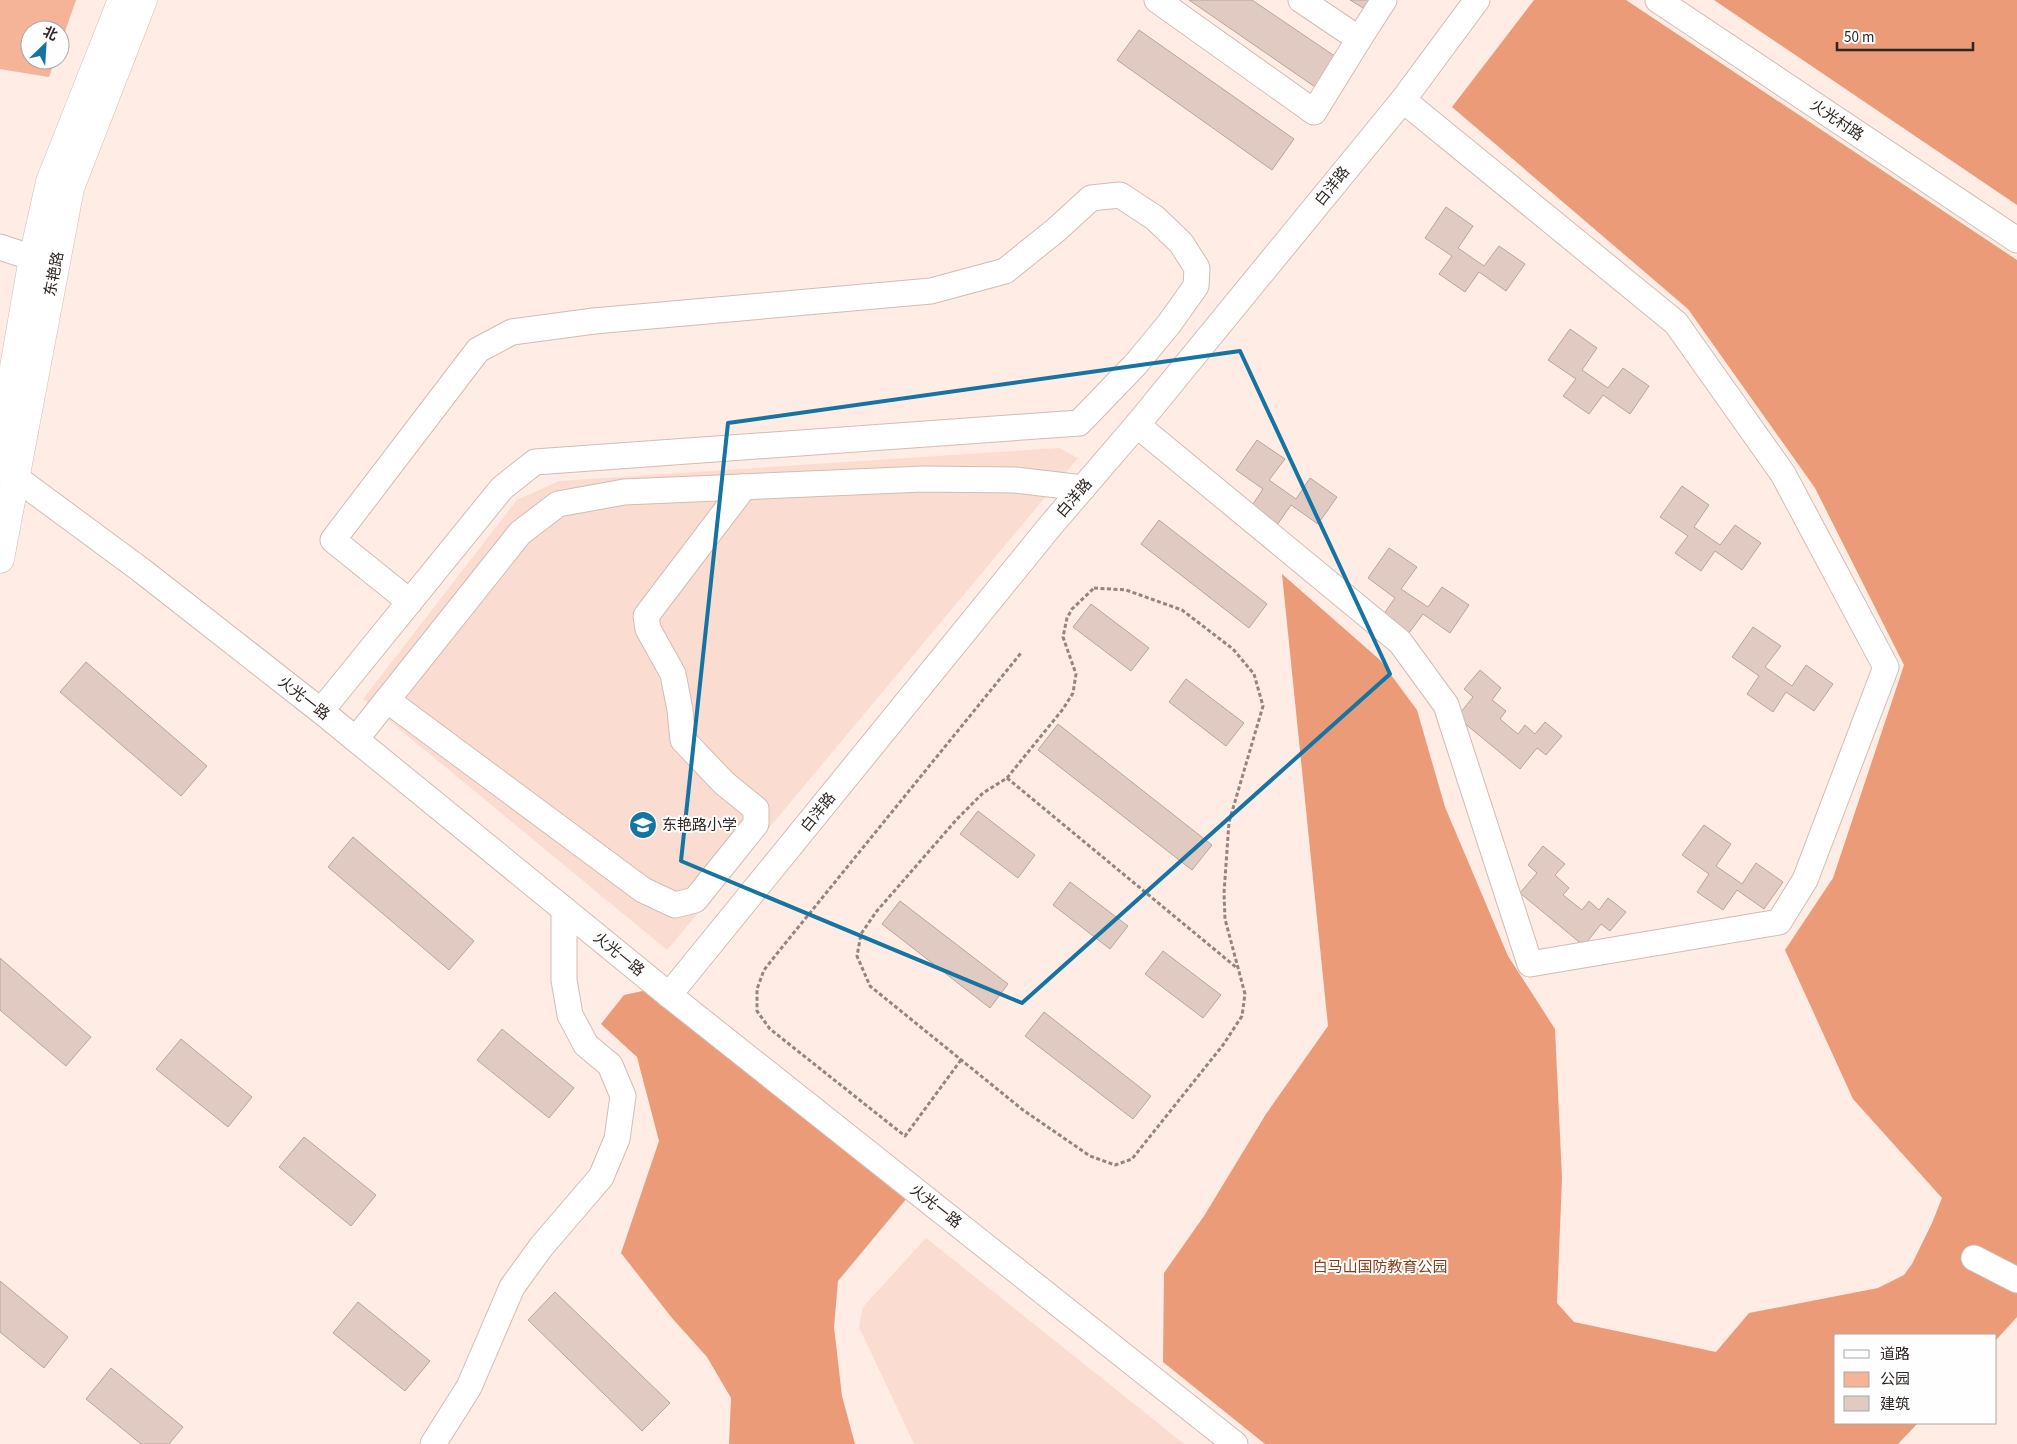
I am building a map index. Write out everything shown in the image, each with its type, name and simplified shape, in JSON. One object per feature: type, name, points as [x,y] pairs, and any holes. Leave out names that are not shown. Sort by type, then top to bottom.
[{"type":"main road","name":"东艳路","points":[[0,448],[33,258],[50,182],[122,0]]},
{"type":"main road","name":"东艳路","points":[[0,559],[8,472],[70,188],[143,0]]},
{"type":"street","points":[[1157,0],[1314,112],[1384,0]]},
{"type":"street","points":[[1301,0],[1358,39]]},
{"type":"street","name":"白洋路","points":[[669,995],[1403,100],[1476,0]]},
{"type":"street","name":"火光村路","points":[[1658,0],[2017,240]]},
{"type":"street","points":[[1137,425],[1400,642],[1446,705],[1530,964],[1779,922],[1805,880],[1886,667],[1783,474],[1676,323],[1403,100]]},
{"type":"street","points":[[321,711],[410,602],[502,488],[535,462],[1079,423],[1135,365],[1169,324],[1196,286],[1197,268],[1181,243],[1156,218],[1120,195],[1091,198],[1056,230],[1005,271],[931,291],[594,321],[512,332],[478,350],[332,540],[410,602]]},
{"type":"street","points":[[0,247],[33,258]]},
{"type":"street","name":"火光一路","points":[[8,472],[141,570],[321,711],[669,995],[1235,1444]]},
{"type":"street","points":[[356,739],[520,533],[558,504],[624,492],[923,478],[1015,480],[1083,488]]},
{"type":"street","points":[[387,700],[643,890],[675,905],[695,900],[756,824],[756,809],[724,782],[683,740],[680,710],[673,674],[648,629],[646,616],[744,487]]},
{"type":"street","points":[[432,1444],[469,1387],[512,1287],[541,1248],[601,1176],[617,1139],[622,1096],[610,1065],[586,1046],[570,1015],[564,980],[564,909]]},
{"type":"street","points":[[1974,1258],[2017,1280]]},
{"type":"path","points":[[1094,588],[1126,590],[1182,610],[1233,650],[1254,674],[1263,706],[1229,822],[1224,893],[1225,919],[1245,994],[1242,1016],[1223,1045],[1132,1159],[1114,1165],[1090,1156],[1023,1110],[961,1060],[870,986],[857,956],[861,934],[876,912],[957,819],[982,793],[1006,778],[1073,693],[1076,674],[1063,637],[1067,618],[1072,610],[1094,588]]},
{"type":"path","points":[[961,1060],[905,1136],[770,1029],[757,1011],[757,988],[764,970],[1021,653]]},
{"type":"path","points":[[1006,778],[1238,969]]},
{"type":"highlighted area","points":[[1240,351],[1390,674],[1022,1003],[681,861],[728,423]]},
{"type":"shaded area","name":"东艳路小学","points":[[1059,448],[1078,458],[667,950],[363,699],[517,500],[559,481]]},
{"type":"shaded area","points":[[926,1238],[1184,1444],[914,1444],[859,1327],[863,1307]]},
{"type":"green space","points":[[0,0],[76,0],[69,20],[20,20],[20,70],[51,70],[49,77],[0,69]]},
{"type":"green space","name":"白马山国防教育公园","points":[[1534,0],[1626,0],[2017,260],[2017,1317],[1997,1339],[1997,1334],[1834,1334],[1834,1424],[1917,1424],[1898,1444],[1265,1444],[1163,1362],[1164,1273],[1204,1216],[1266,1114],[1328,1026],[1282,574],[1380,660],[1417,710],[1445,807],[1508,956],[1555,1029],[1562,1178],[1557,1303],[1574,1322],[1716,1352],[1749,1313],[1878,1288],[1904,1275],[1912,1264],[1942,1198],[1853,1099],[1785,950],[1833,878],[1904,665],[1815,488],[1688,309],[1452,107]]},
{"type":"green space","points":[[1714,0],[2017,0],[2017,205]]},
{"type":"green space","points":[[647,990],[907,1198],[838,1281],[834,1327],[842,1396],[855,1444],[729,1444],[731,1398],[707,1357],[672,1318],[621,1253],[659,1141],[637,1057],[601,1024],[624,995]]},
{"type":"building","points":[[1189,0],[1252,0],[1339,59],[1318,89]]},
{"type":"building","points":[[1350,0],[1369,0],[1363,8]]},
{"type":"building","points":[[1139,30],[1294,139],[1272,170],[1117,60]]},
{"type":"building","points":[[1446,207],[1473,226],[1458,248],[1484,266],[1499,246],[1525,264],[1506,291],[1479,272],[1465,292],[1439,274],[1452,256],[1425,238]]},
{"type":"building","points":[[1570,329],[1597,348],[1582,370],[1608,388],[1623,368],[1649,386],[1630,414],[1603,395],[1589,414],[1563,396],[1576,379],[1548,360]]},
{"type":"building","points":[[1257,440],[1285,459],[1269,480],[1296,499],[1310,478],[1337,497],[1318,524],[1291,505],[1277,525],[1251,507],[1263,489],[1236,470]]},
{"type":"building","points":[[1682,486],[1709,505],[1694,527],[1720,545],[1735,525],[1761,543],[1742,570],[1715,551],[1701,571],[1675,553],[1688,536],[1660,517]]},
{"type":"building","points":[[1159,520],[1267,604],[1249,628],[1141,544]]},
{"type":"building","points":[[1389,548],[1417,567],[1401,589],[1428,607],[1442,587],[1469,605],[1450,633],[1423,614],[1409,633],[1383,615],[1395,598],[1368,578]]},
{"type":"building","points":[[1091,604],[1149,648],[1131,671],[1073,627]]},
{"type":"building","points":[[1753,627],[1781,646],[1765,667],[1792,686],[1806,665],[1833,684],[1814,711],[1786,692],[1773,712],[1747,694],[1759,676],[1732,657]]},
{"type":"building","points":[[86,662],[207,766],[181,796],[60,692]]},
{"type":"building","points":[[1480,670],[1501,688],[1492,700],[1506,711],[1500,719],[1518,734],[1525,725],[1535,734],[1545,722],[1562,736],[1546,755],[1537,748],[1520,769],[1457,717],[1473,697],[1464,689]]},
{"type":"building","points":[[1186,679],[1244,723],[1226,746],[1169,702]]},
{"type":"building","points":[[1058,724],[1212,845],[1192,870],[1038,750]]},
{"type":"building","points":[[978,811],[1035,855],[1018,878],[960,834]]},
{"type":"building","points":[[1704,825],[1731,844],[1716,866],[1742,884],[1756,863],[1783,882],[1764,909],[1737,890],[1723,910],[1697,892],[1709,874],[1682,855]]},
{"type":"building","points":[[353,837],[474,941],[449,970],[328,867]]},
{"type":"building","points":[[1543,846],[1565,864],[1555,875],[1569,888],[1563,895],[1582,910],[1589,901],[1599,910],[1608,898],[1626,912],[1610,931],[1601,924],[1584,946],[1520,893],[1537,873],[1528,865]]},
{"type":"building","points":[[1070,882],[1128,926],[1110,949],[1053,905]]},
{"type":"building","points":[[900,901],[1008,984],[990,1008],[882,924]]},
{"type":"building","points":[[1163,951],[1221,995],[1203,1018],[1145,974]]},
{"type":"building","points":[[0,958],[91,1037],[66,1066],[0,1010]]},
{"type":"building","points":[[1044,1012],[1151,1096],[1133,1119],[1025,1036]]},
{"type":"building","points":[[502,1029],[574,1088],[549,1118],[477,1060]]},
{"type":"building","points":[[181,1039],[252,1097],[228,1127],[156,1069]]},
{"type":"building","points":[[304,1137],[376,1195],[351,1226],[279,1167]]},
{"type":"building","points":[[0,1281],[68,1337],[44,1368],[0,1332]]},
{"type":"building","points":[[555,1292],[670,1403],[642,1431],[528,1320]]},
{"type":"building","points":[[358,1302],[430,1361],[405,1391],[333,1333]]},
{"type":"building","points":[[111,1368],[183,1427],[169,1444],[141,1444],[86,1399]]},
{"type":"place","name":"东艳路小学","points":[[643,825]]}]
